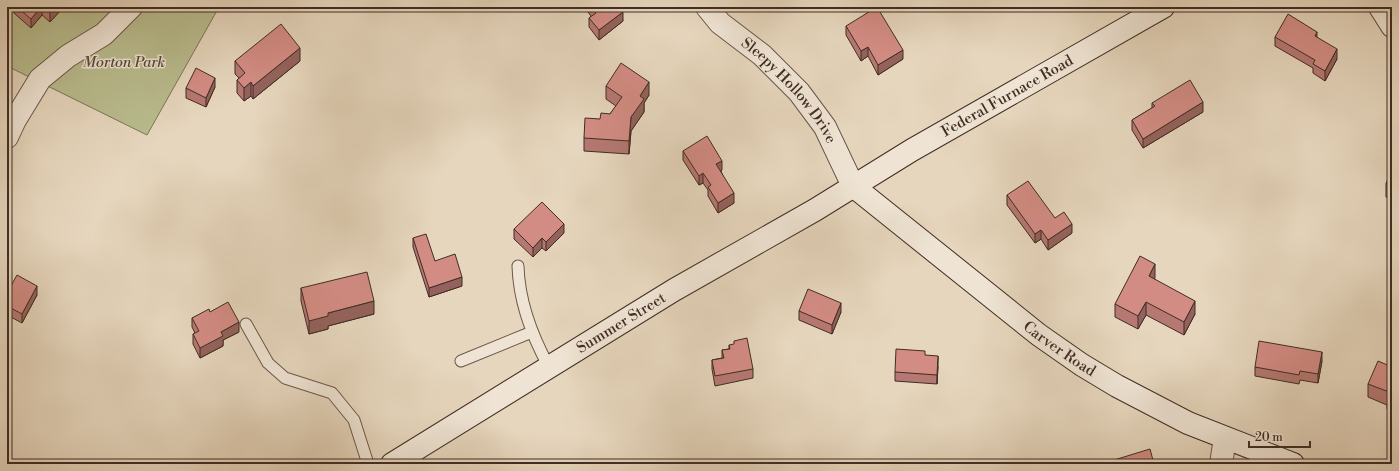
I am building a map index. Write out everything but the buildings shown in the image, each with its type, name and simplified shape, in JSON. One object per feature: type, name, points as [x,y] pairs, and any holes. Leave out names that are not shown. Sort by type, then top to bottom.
[{"type":"street","points":[[7,137],[15,120],[40,79],[68,56],[104,34],[131,7]]},
{"type":"street","name":"Sleepy Hollow Drive","points":[[707,7],[720,23],[762,55],[799,92],[825,127],[853,186]]},
{"type":"street","name":"Federal Furnace Road","points":[[853,186],[1143,13],[1163,7]]},
{"type":"street","points":[[1380,7],[1392,26]]},
{"type":"street","name":"Summer Street","points":[[392,464],[674,290],[853,186]]},
{"type":"street","name":"Carver Road","points":[[853,186],[1039,335],[1082,366],[1152,405],[1225,438],[1294,464]]},
{"type":"street","points":[[1221,464],[1225,438]]},
{"type":"lane","points":[[518,266],[518,284],[532,332],[549,367]]},
{"type":"lane","points":[[246,324],[268,363],[285,378],[332,394],[354,420],[368,464]]},
{"type":"lane","points":[[461,361],[532,332]]},
{"type":"green space","name":"Morton Park","points":[[7,7],[219,7],[147,135],[7,66]]}]
